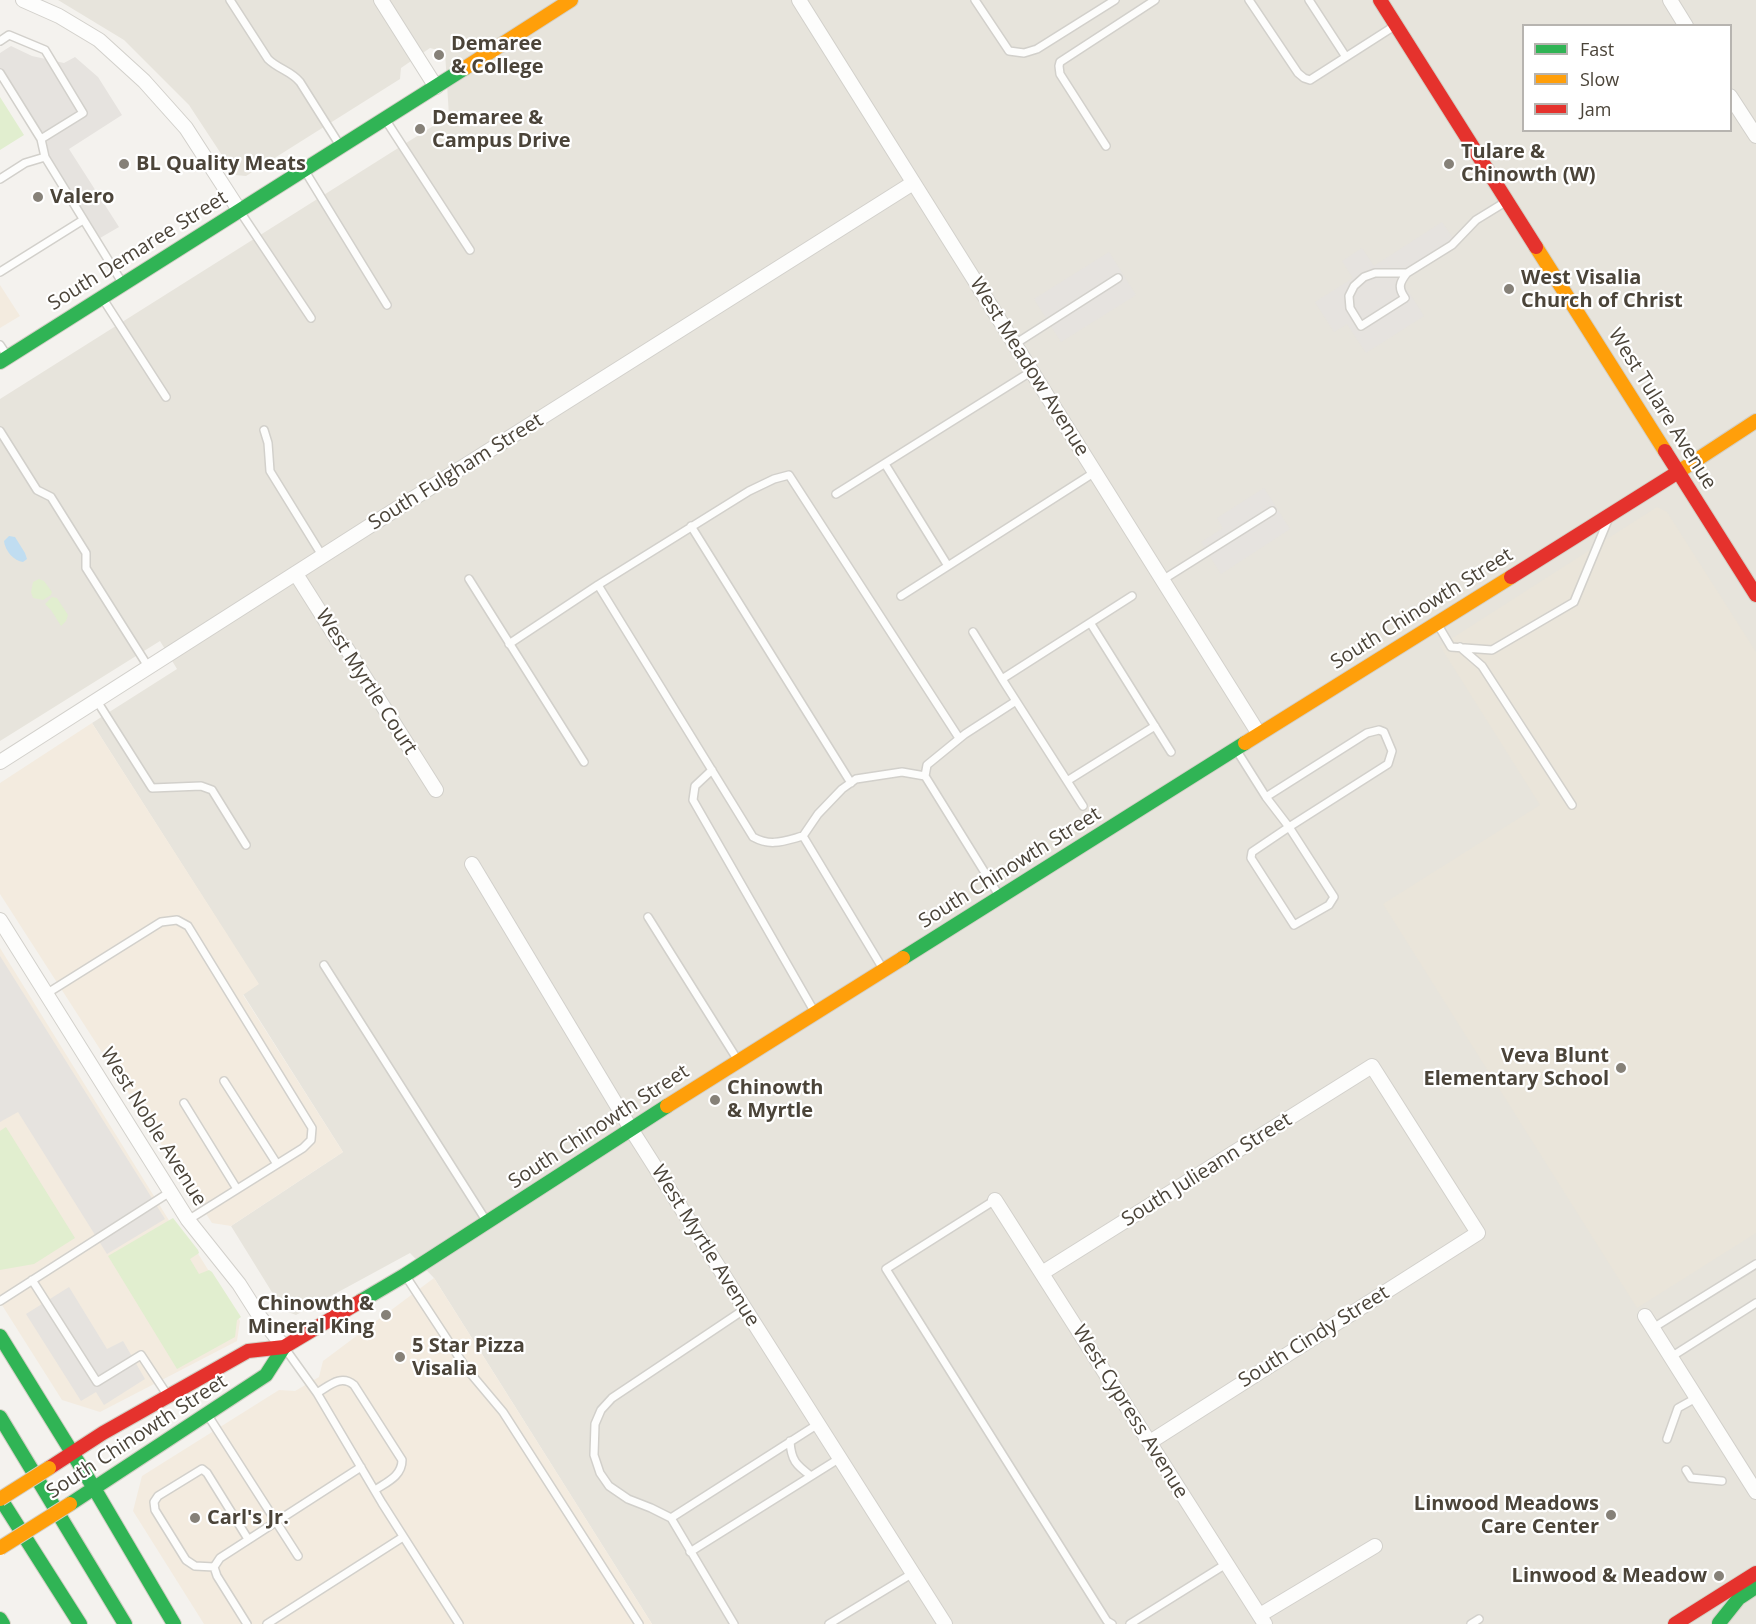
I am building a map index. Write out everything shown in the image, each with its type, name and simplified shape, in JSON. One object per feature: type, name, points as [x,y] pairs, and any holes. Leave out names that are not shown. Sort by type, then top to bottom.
[{"type":"main road","name":"South Demaree Street","points":[[4,359],[571,0]]},
{"type":"main road","name":"West Tulare Avenue","points":[[1380,0],[1756,595]]},
{"type":"main road","name":"South Chinowth Street","points":[[0,1498],[103,1433],[248,1352],[284,1347],[405,1275],[738,1061],[1756,422]]},
{"type":"main road","points":[[0,1336],[94,1488],[174,1624]]},
{"type":"main road","name":"South Chinowth Street","points":[[0,1548],[266,1375],[284,1347]]},
{"type":"main road","points":[[0,1417],[125,1624]]},
{"type":"main road","points":[[0,1498],[80,1624]]},
{"type":"main road","points":[[1675,1624],[1756,1573]]},
{"type":"main road","points":[[1718,1624],[1739,1598],[1756,1587]]},
{"type":"main road","points":[[1718,1624],[1756,1599]]},
{"type":"main road","points":[[0,1619],[3,1624]]},
{"type":"street","points":[[24,0],[58,16],[99,40],[144,81],[186,128],[239,210]]},
{"type":"street","points":[[381,0],[436,87]]},
{"type":"street","name":"West Meadow Avenue","points":[[799,0],[1164,579],[1259,734]]},
{"type":"street","points":[[1670,0],[1685,24]]},
{"type":"street","points":[[1732,98],[1756,136]]},
{"type":"street","name":"South Fulgham Street","points":[[0,762],[913,183]]},
{"type":"street","name":"West Myrtle Court","points":[[296,574],[436,790]]},
{"type":"street","name":"West Myrtle Avenue","points":[[472,864],[631,1129],[945,1624]]},
{"type":"street","name":"West Noble Avenue","points":[[0,920],[188,1220],[239,1284],[260,1317],[284,1347]]},
{"type":"street","name":"South Cindy Street","points":[[1150,1442],[1478,1233],[1372,1066]]},
{"type":"street","name":"South Julieann Street","points":[[1042,1273],[1372,1066]]},
{"type":"street","name":"West Cypress Avenue","points":[[995,1200],[1262,1620]]},
{"type":"street","points":[[1649,1322],[1756,1492]]},
{"type":"street","points":[[1262,1620],[1375,1546]]},
{"type":"lane","points":[[230,0],[268,59],[274,65],[294,75],[300,82],[341,146]]},
{"type":"lane","points":[[975,0],[1009,51],[1024,53],[1037,49],[1115,0]]},
{"type":"lane","points":[[1106,146],[1060,74],[1060,62],[1064,57],[1155,0]]},
{"type":"lane","points":[[1249,0],[1298,73],[1310,80],[1396,25]]},
{"type":"lane","points":[[1309,0],[1346,57]]},
{"type":"lane","points":[[0,41],[9,35],[45,50],[83,113],[41,139]]},
{"type":"lane","points":[[0,73],[41,139],[45,157],[123,284]]},
{"type":"lane","points":[[385,118],[470,250]]},
{"type":"lane","points":[[0,179],[25,163],[45,157]]},
{"type":"lane","points":[[304,169],[387,305]]},
{"type":"lane","points":[[1407,273],[1375,273],[1364,277],[1354,286],[1349,296],[1350,308],[1361,326],[1405,298],[1400,291],[1400,282],[1407,273],[1452,245],[1476,220],[1507,201]]},
{"type":"lane","points":[[239,210],[311,318]]},
{"type":"lane","points":[[0,272],[83,220]]},
{"type":"lane","points":[[1015,344],[1118,278]]},
{"type":"lane","points":[[101,297],[166,397]]},
{"type":"lane","points":[[0,345],[4,359]]},
{"type":"lane","points":[[836,494],[1032,371]]},
{"type":"lane","points":[[264,430],[268,443],[270,471],[323,556]]},
{"type":"lane","points":[[0,431],[37,490],[51,497],[86,553],[86,568],[149,668]]},
{"type":"lane","points":[[885,464],[948,566]]},
{"type":"lane","points":[[901,596],[1095,471]]},
{"type":"lane","points":[[509,644],[749,490],[774,478],[789,475],[959,738]]},
{"type":"lane","points":[[1164,579],[1272,511]]},
{"type":"lane","points":[[1437,623],[1451,647],[1492,650],[1574,602],[1611,514]]},
{"type":"lane","points":[[691,526],[851,783]]},
{"type":"lane","points":[[469,579],[584,762]]},
{"type":"lane","points":[[598,585],[753,837],[765,843],[782,842],[803,836],[818,814],[842,789],[856,779],[902,772],[925,776]]},
{"type":"lane","points":[[1002,679],[1132,596]]},
{"type":"lane","points":[[1091,624],[1171,752]]},
{"type":"lane","points":[[973,632],[1083,806]]},
{"type":"lane","points":[[1460,647],[1482,666],[1572,805]]},
{"type":"lane","points":[[97,701],[152,788],[201,786],[212,790],[246,845]]},
{"type":"lane","points":[[1000,897],[925,776],[927,765],[959,738],[1016,701]]},
{"type":"lane","points":[[1067,781],[1155,726]]},
{"type":"lane","points":[[1236,749],[1266,797],[1289,826],[1334,897],[1329,905],[1294,925],[1251,858],[1252,852],[1289,826],[1388,764],[1392,751],[1384,732],[1379,730],[1367,733],[1266,797]]},
{"type":"lane","points":[[712,770],[695,786],[693,800],[815,1013]]},
{"type":"lane","points":[[803,836],[884,970]]},
{"type":"lane","points":[[648,917],[738,1061]]},
{"type":"lane","points":[[46,994],[161,922],[177,920],[188,926],[312,1128],[311,1140],[303,1148],[188,1220]]},
{"type":"lane","points":[[324,965],[487,1222]]},
{"type":"lane","points":[[224,1081],[277,1164]]},
{"type":"lane","points":[[184,1103],[237,1190]]},
{"type":"lane","points":[[0,1300],[170,1192]]},
{"type":"lane","points":[[995,1200],[886,1269],[1107,1621],[1112,1624]]},
{"type":"lane","points":[[1649,1322],[1756,1264]]},
{"type":"lane","points":[[405,1275],[466,1368],[502,1412],[639,1624]]},
{"type":"lane","points":[[32,1280],[97,1382],[141,1355],[168,1397]]},
{"type":"lane","points":[[1671,1358],[1756,1303]]},
{"type":"lane","points":[[734,1624],[671,1518],[628,1499],[609,1486],[600,1473],[594,1455],[595,1424],[601,1410],[612,1398],[746,1309]]},
{"type":"lane","points":[[284,1347],[317,1393],[403,1537],[459,1624]]},
{"type":"lane","points":[[317,1393],[340,1380],[349,1380],[402,1460],[399,1473],[375,1490]]},
{"type":"lane","points":[[1667,1439],[1678,1408],[1696,1398]]},
{"type":"lane","points":[[207,1414],[298,1556]]},
{"type":"lane","points":[[671,1518],[818,1424]]},
{"type":"lane","points":[[790,1441],[793,1458],[798,1466],[811,1476]]},
{"type":"lane","points":[[690,1552],[840,1458]]},
{"type":"lane","points":[[214,1567],[220,1558],[361,1467]]},
{"type":"lane","points":[[214,1567],[195,1566],[186,1560],[155,1510],[154,1502],[158,1496],[202,1469],[207,1473],[248,1539]]},
{"type":"lane","points":[[1686,1470],[1691,1478],[1722,1480]]},
{"type":"lane","points":[[267,1624],[403,1537]]},
{"type":"lane","points":[[1130,1624],[1226,1564]]},
{"type":"lane","points":[[214,1567],[217,1576],[247,1624]]},
{"type":"lane","points":[[829,1624],[913,1573]]},
{"type":"lane","points":[[1472,1624],[1479,1619]]},
{"type":"shaded area","points":[[58,0],[1756,0],[1756,1624],[652,1624],[434,1278],[410,1253],[296,1315],[283,1310],[231,1226],[343,1152],[243,994],[258,984],[92,723],[177,669],[160,641],[0,741],[0,399],[449,116],[445,52],[430,48],[401,68],[400,79],[246,176],[235,175],[189,105],[124,40]]},
{"type":"shaded area","points":[[11,46],[32,56],[64,63],[75,57],[98,77],[122,115],[69,149],[119,227],[100,238],[0,77],[0,53]]},
{"type":"shaded area","points":[[1442,222],[1455,241],[1399,277],[1424,316],[1366,353],[1347,324],[1334,332],[1315,302],[1353,278],[1342,261],[1362,248],[1374,266]]},
{"type":"shaded area","points":[[1109,252],[1136,295],[1061,342],[1034,299]]},
{"type":"shaded area","points":[[0,285],[20,316],[0,328]]},
{"type":"shaded area","points":[[1264,488],[1290,529],[1221,574],[1201,542],[1223,528],[1217,518]]},
{"type":"shaded area","name":"Veva Blunt Elementary School","points":[[1657,507],[1667,512],[1756,652],[1756,1233],[1637,1308],[1383,904],[1540,805],[1440,646]]},
{"type":"shaded area","points":[[92,723],[259,984],[243,995],[343,1152],[231,1226],[212,1223],[0,894],[0,783]]},
{"type":"shaded area","points":[[0,948],[170,1222],[197,1252],[240,1321],[237,1341],[100,1412],[62,1400],[0,1302]]},
{"type":"shaded area","points":[[0,956],[165,1219],[107,1254],[18,1112],[0,1122]]},
{"type":"shaded area","points":[[434,1278],[652,1624],[204,1624],[133,1511],[142,1476],[279,1390],[295,1391],[319,1377],[323,1361]]},
{"type":"shaded area","points":[[69,1287],[107,1349],[123,1341],[145,1379],[104,1405],[96,1392],[81,1401],[26,1314]]},
{"type":"green space","points":[[0,97],[24,135],[0,150]]},
{"type":"green space","points":[[39,579],[44,581],[52,592],[43,600],[33,598],[31,592],[33,582]]},
{"type":"green space","points":[[52,597],[57,598],[68,615],[61,626],[45,604]]},
{"type":"green space","points":[[6,1127],[75,1238],[34,1264],[0,1270],[0,1131]]},
{"type":"green space","points":[[173,1218],[198,1250],[199,1253],[190,1259],[199,1274],[209,1270],[212,1272],[241,1317],[237,1320],[235,1337],[177,1369],[108,1256]]},
{"type":"water","points":[[9,536],[15,537],[25,553],[27,559],[23,562],[13,558],[8,552],[4,541]]},
{"type":"traffic: fast","points":[[0,362],[465,68]]},
{"type":"traffic: fast","points":[[903,958],[1245,743]]},
{"type":"traffic: fast","points":[[361,1301],[667,1106]]},
{"type":"traffic: fast","points":[[0,1336],[94,1488],[174,1624]]},
{"type":"traffic: fast","points":[[70,1504],[266,1375],[284,1347]]},
{"type":"traffic: fast","points":[[0,1417],[125,1624]]},
{"type":"traffic: fast","points":[[0,1498],[80,1624]]},
{"type":"traffic: fast","points":[[1719,1623],[1739,1598],[1756,1587]]},
{"type":"traffic: fast","points":[[0,1619],[3,1624]]},
{"type":"traffic: slow","points":[[465,68],[571,0]]},
{"type":"traffic: slow","points":[[1536,247],[1665,451]]},
{"type":"traffic: slow","points":[[1675,474],[1756,421]]},
{"type":"traffic: slow","points":[[1245,743],[1511,577]]},
{"type":"traffic: slow","points":[[667,1106],[903,958]]},
{"type":"traffic: slow","points":[[0,1499],[49,1468]]},
{"type":"traffic: slow","points":[[0,1548],[70,1504]]},
{"type":"traffic: jam","points":[[1380,0],[1536,247]]},
{"type":"traffic: jam","points":[[1665,451],[1756,595]]},
{"type":"traffic: jam","points":[[1511,577],[1675,474]]},
{"type":"traffic: jam","points":[[49,1468],[103,1433],[248,1351],[284,1347],[361,1301]]},
{"type":"traffic: jam","points":[[1675,1624],[1756,1573]]},
{"type":"place","name":"Demaree & College","points":[[439,55]]},
{"type":"place","name":"Demaree & Campus Drive","points":[[420,129]]},
{"type":"place","name":"BL Quality Meats","points":[[124,164]]},
{"type":"place","name":"Tulare & Chinowth (W)","points":[[1449,164]]},
{"type":"place","name":"Valero","points":[[38,197]]},
{"type":"place","name":"West Visalia Church of Christ","points":[[1509,289]]},
{"type":"place","name":"Veva Blunt Elementary School","points":[[1621,1068]]},
{"type":"place","name":"Chinowth & Myrtle","points":[[715,1100]]},
{"type":"place","name":"Chinowth & Mineral King","points":[[386,1315]]},
{"type":"place","name":"5 Star Pizza Visalia","points":[[400,1357]]},
{"type":"place","name":"Linwood Meadows Care Center","points":[[1611,1515]]},
{"type":"place","name":"Carl's Jr.","points":[[195,1518]]},
{"type":"place","name":"Linwood & Meadow","points":[[1719,1576]]}]
